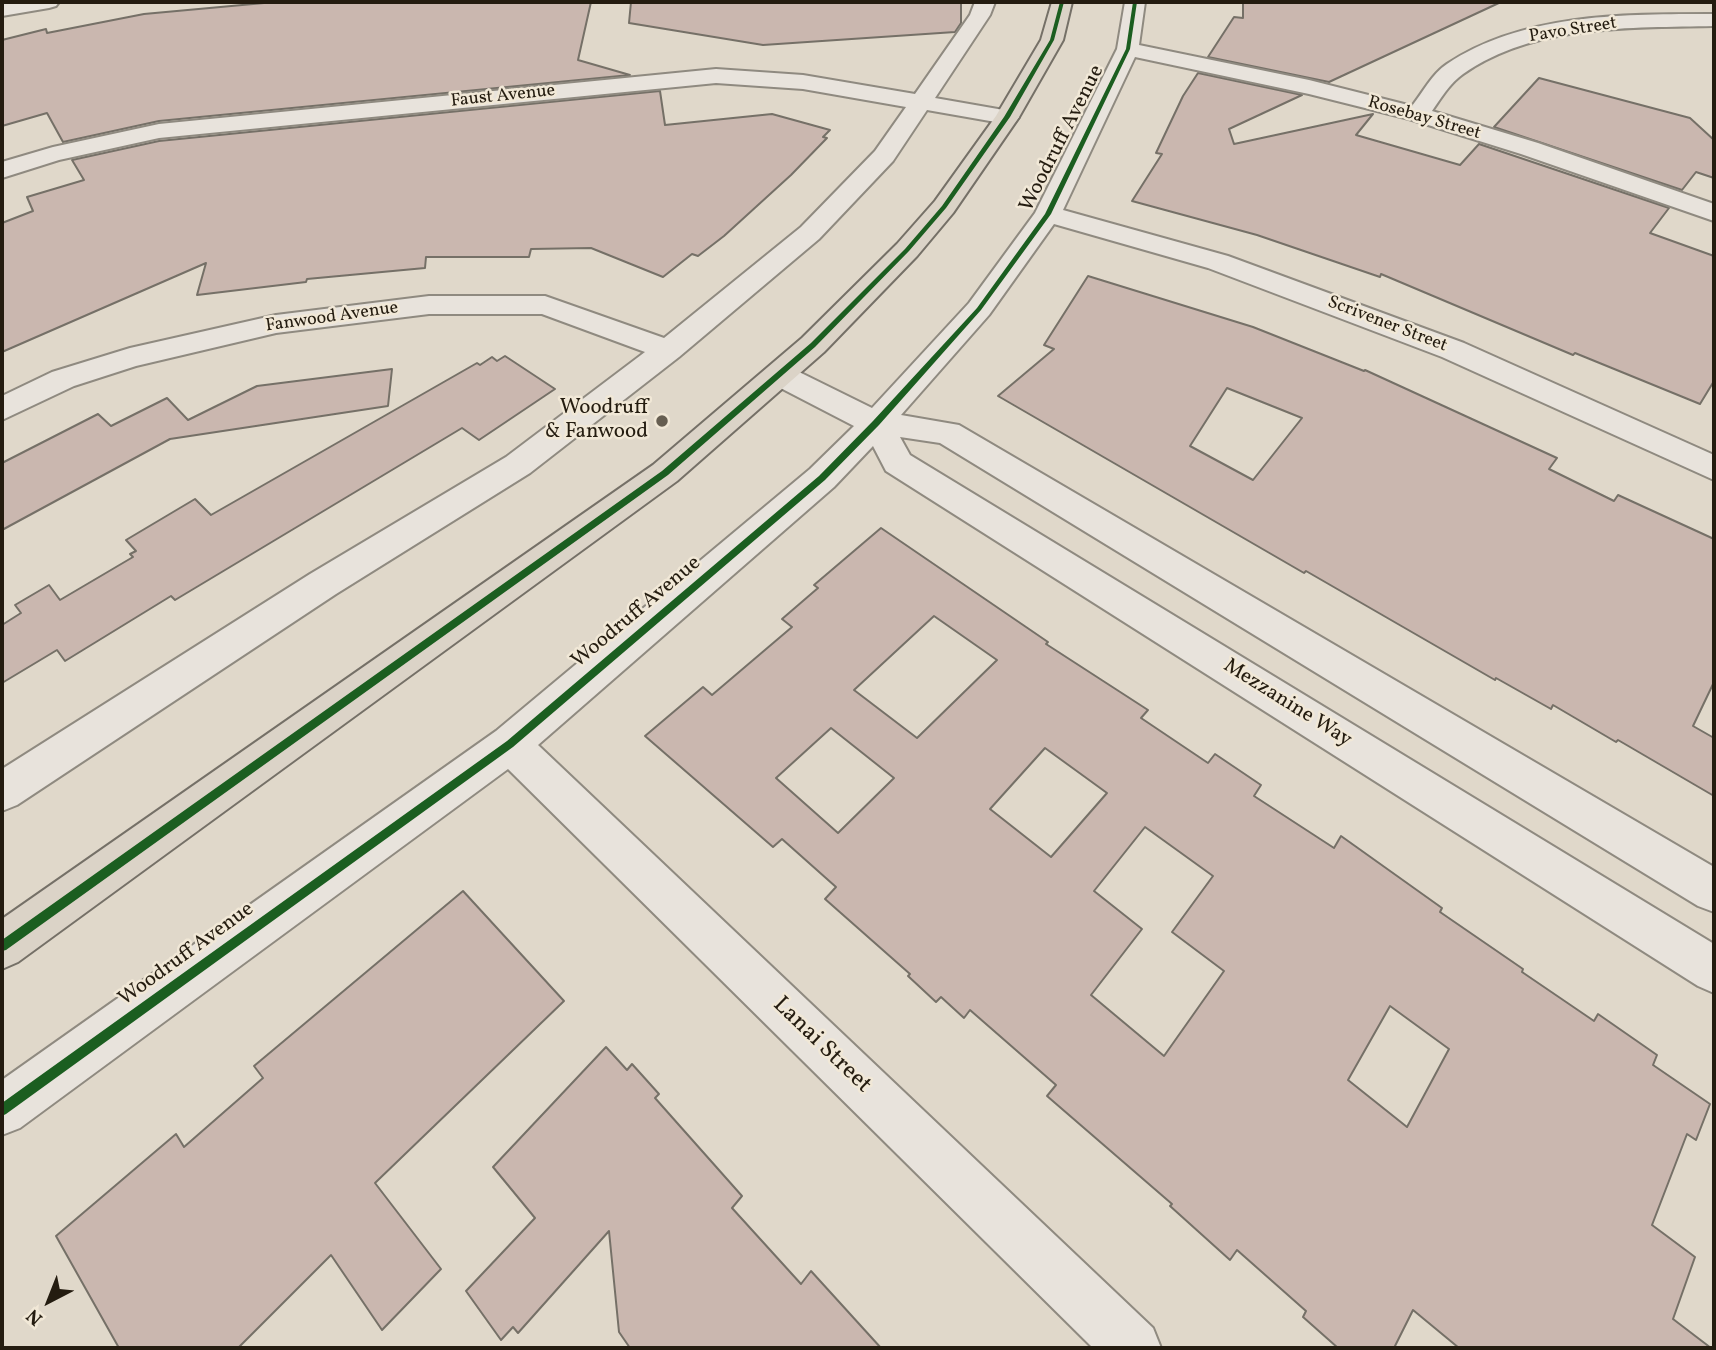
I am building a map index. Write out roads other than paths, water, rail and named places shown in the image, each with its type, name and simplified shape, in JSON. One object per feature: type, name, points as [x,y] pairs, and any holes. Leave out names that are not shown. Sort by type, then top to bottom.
[{"type":"main road","points":[[2,946],[665,473],[780,375],[907,250],[944,207],[1007,117],[1052,40],[1062,2]]},
{"type":"street","points":[[6,7],[49,2]]},
{"type":"street","points":[[2,792],[323,584],[518,465],[668,350],[810,233],[884,156],[980,15],[985,2]]},
{"type":"street","name":"Woodruff Avenue","points":[[2,1110],[510,744],[822,478],[876,423],[979,309],[1048,214],[1128,49],[1135,2]]},
{"type":"street","name":"Pavo Street","points":[[1418,114],[1453,71],[1503,44],[1566,29],[1630,22],[1714,20]]},
{"type":"street","name":"Rosebay Street","points":[[1128,49],[1258,75],[1418,114],[1621,179],[1714,213]]},
{"type":"street","name":"Faust Avenue","points":[[2,170],[53,154],[159,131],[716,76],[803,82],[1007,117]]},
{"type":"street","name":"Scrivener Street","points":[[1048,214],[1218,262],[1453,350],[1714,468]]},
{"type":"street","name":"Fanwood Avenue","points":[[2,409],[63,379],[130,358],[276,324],[429,306],[545,305],[668,350]]},
{"type":"street","points":[[780,375],[876,423],[948,433],[1714,891]]},
{"type":"street","name":"Mezzanine Way","points":[[876,423],[898,463],[1714,970]]},
{"type":"street","name":"Lanai Street","points":[[510,744],[1133,1348]]},
{"type":"place","name":"Woodruff & Fanwood","points":[[662,421]]}]
